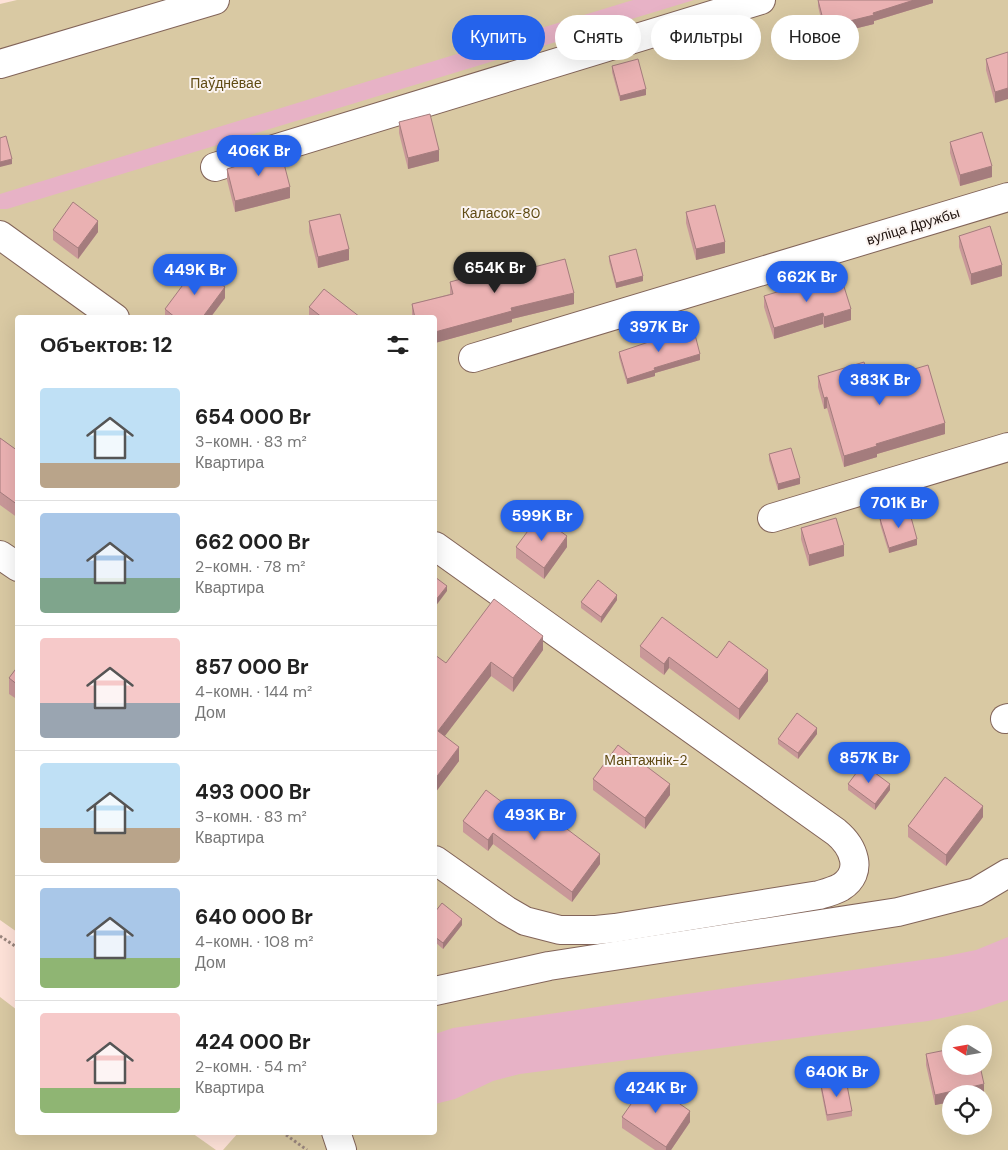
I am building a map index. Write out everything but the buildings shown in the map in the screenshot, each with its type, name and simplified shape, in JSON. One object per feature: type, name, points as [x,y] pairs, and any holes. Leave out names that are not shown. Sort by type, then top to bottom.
[{"type":"lane","points":[[0,64],[215,0]]},
{"type":"lane","points":[[214,167],[761,0]]},
{"type":"lane","name":"вуліца Дружбы","points":[[473,358],[1008,197]]},
{"type":"lane","points":[[0,235],[111,315]]},
{"type":"lane","points":[[772,518],[1008,448]]},
{"type":"lane","points":[[437,547],[836,832],[851,847],[854,856],[854,866],[852,875],[840,888],[819,895],[615,928],[577,931],[560,930],[525,921],[506,910],[437,861]]},
{"type":"lane","points":[[0,555],[15,565]]},
{"type":"lane","points":[[437,991],[549,966],[898,912],[976,892],[1008,873]]},
{"type":"lane","points":[[337,1135],[342,1150]]},
{"type":"path","points":[[0,936],[15,946]]},
{"type":"path","points":[[286,1135],[307,1150]]},
{"type":"green space","points":[[17,0],[1008,0],[1008,1150],[223,1150],[236,1135],[437,1135],[437,315],[15,315],[15,931],[0,920],[0,4]]},
{"type":"green space","points":[[0,997],[15,1008],[15,1135],[195,1135],[216,1150],[0,1150]]},
{"type":"shaded area","points":[[633,0],[694,0],[641,16],[584,15]]},
{"type":"shaded area","points":[[555,24],[555,42],[545,45],[545,27]]},
{"type":"shaded area","points":[[452,55],[452,60],[497,60],[7,209],[0,209],[0,194]]},
{"type":"shaded area","points":[[1008,937],[1008,1000],[975,1011],[928,1021],[520,1074],[493,1081],[455,1099],[437,1104],[437,1033],[453,1028],[942,957],[976,950]]},
{"type":"park label","name":"Паўднёвае","points":[[226,83]]},
{"type":"park label","name":"Каласок-80","points":[[501,213]]},
{"type":"park label","name":"Мантажнік-2","points":[[646,760]]}]
